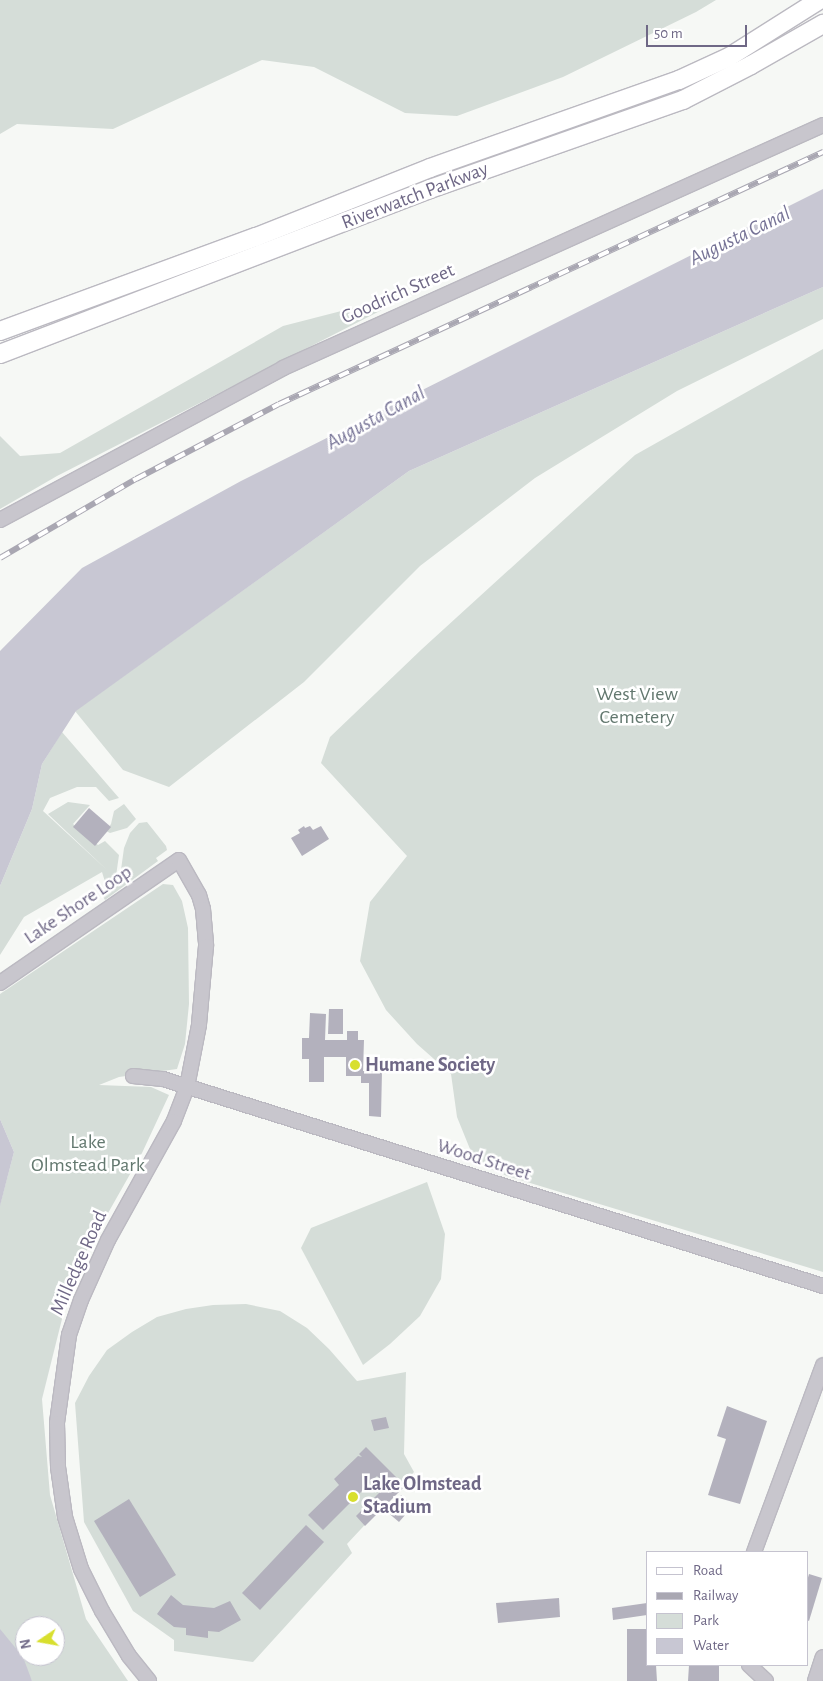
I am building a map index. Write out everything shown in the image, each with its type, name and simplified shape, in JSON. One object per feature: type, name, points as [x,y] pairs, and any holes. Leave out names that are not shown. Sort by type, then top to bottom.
[{"type":"main road","name":"Riverwatch Parkway","points":[[0,331],[256,237],[430,168],[679,80],[729,58],[819,0]]},
{"type":"main road","name":"Riverwatch Parkway","points":[[0,354],[430,189],[683,100],[751,65],[823,24]]},
{"type":"street","name":"Goodrich Street","points":[[0,520],[283,368],[823,126]]},
{"type":"street","name":"Lake Shore Loop","points":[[0,983],[179,860]]},
{"type":"street","name":"Milledge Road","points":[[149,1681],[129,1656],[102,1611],[81,1569],[65,1517],[58,1467],[57,1423],[69,1335],[81,1300],[108,1240],[174,1121],[187,1087],[199,1025],[206,946],[203,909],[199,895],[179,860]]},
{"type":"street","name":"Wood Street","points":[[133,1076],[163,1079],[823,1286]]},
{"type":"street","points":[[754,1551],[823,1365]]},
{"type":"street","points":[[815,1681],[823,1657]]},
{"type":"street","points":[[750,1666],[766,1681]]},
{"type":"green space","points":[[0,0],[716,0],[696,12],[563,77],[457,116],[405,113],[314,67],[262,60],[113,129],[17,124],[0,134]]},
{"type":"green space","points":[[823,287],[823,319],[677,391],[535,478],[420,566],[304,682],[169,787],[123,770],[75,711],[409,471]]},
{"type":"green space","points":[[419,291],[57,476],[0,509],[0,436],[20,456],[60,453],[283,326]]},
{"type":"green space","name":"West View Cemetery","points":[[823,349],[823,1272],[507,1176],[488,1168],[472,1154],[457,1117],[451,1074],[417,1044],[386,1010],[360,961],[370,902],[407,856],[321,763],[330,737],[422,649],[635,455]]},
{"type":"green space","points":[[62,732],[119,798],[109,801],[96,787],[77,787],[50,798],[43,811],[107,870],[48,814],[68,802],[90,805],[73,824],[98,845],[105,841],[119,855],[116,876],[106,885],[102,872],[24,917],[0,955],[0,886],[32,809],[42,764]]},
{"type":"green space","points":[[124,804],[136,819],[127,828],[110,833],[106,831],[111,824],[114,811]]},
{"type":"green space","points":[[147,822],[166,846],[167,850],[156,858],[158,861],[105,900],[101,893],[120,877],[124,848],[130,833],[139,823]]},
{"type":"green space","name":"Lake Olmstead Park","points":[[163,884],[173,885],[182,901],[188,928],[189,1004],[185,1044],[177,1069],[119,1077],[99,1085],[151,1087],[169,1095],[142,1153],[73,1275],[42,1399],[50,1495],[86,1619],[128,1681],[32,1681],[22,1666],[65,1666],[65,1616],[15,1616],[15,1654],[0,1631],[0,1205],[14,1152],[0,1119],[0,994]]},
{"type":"green space","points":[[427,1182],[445,1234],[441,1279],[420,1316],[390,1344],[363,1365],[301,1248],[311,1228]]},
{"type":"green space","points":[[246,1304],[280,1311],[307,1328],[329,1349],[357,1381],[406,1372],[404,1454],[414,1472],[347,1544],[352,1553],[253,1662],[174,1651],[174,1640],[133,1611],[84,1522],[75,1403],[89,1376],[107,1350],[157,1317],[186,1309],[213,1305]]},
{"type":"water","name":"Augusta Canal","points":[[823,189],[823,287],[409,471],[76,711],[42,764],[32,809],[0,886],[0,651],[82,568],[241,481]]},
{"type":"water","points":[[0,1119],[14,1152],[0,1206]]},
{"type":"water","points":[[0,1629],[15,1647],[15,1666],[26,1666],[32,1681],[0,1681]]},
{"type":"building","points":[[89,808],[111,827],[95,846],[73,827]]},
{"type":"building","points":[[304,826],[305,828],[310,826],[313,830],[321,826],[329,839],[302,856],[291,838],[300,833],[298,830]]},
{"type":"building","points":[[329,1009],[343,1009],[343,1034],[328,1034]]},
{"type":"building","name":"Humane Society","points":[[310,1013],[326,1014],[325,1040],[347,1040],[347,1031],[358,1031],[358,1040],[364,1040],[363,1071],[382,1071],[381,1117],[369,1116],[369,1083],[361,1083],[361,1076],[346,1076],[346,1057],[324,1057],[324,1082],[309,1082],[309,1059],[302,1059],[302,1038],[309,1038]]},
{"type":"building","points":[[727,1406],[767,1421],[740,1504],[708,1495],[726,1439],[717,1436]]},
{"type":"building","points":[[386,1417],[389,1428],[374,1431],[371,1420]]},
{"type":"building","points":[[366,1447],[405,1486],[365,1526],[356,1516],[386,1486],[377,1476],[323,1530],[308,1515],[339,1485],[334,1479],[358,1456],[362,1457],[359,1454]]},
{"type":"building","points":[[401,1495],[413,1506],[399,1522],[386,1511]]},
{"type":"building","points":[[129,1499],[176,1575],[140,1597],[94,1521]]},
{"type":"building","points":[[306,1525],[324,1542],[260,1610],[242,1593]]},
{"type":"building","points":[[809,1574],[822,1578],[809,1621],[808,1620]]},
{"type":"building","points":[[171,1595],[183,1605],[214,1608],[230,1601],[241,1620],[219,1632],[208,1631],[208,1638],[186,1635],[186,1628],[174,1627],[157,1614]]},
{"type":"building","points":[[559,1598],[560,1617],[498,1623],[496,1603]]},
{"type":"building","points":[[646,1603],[646,1615],[613,1620],[612,1608]]},
{"type":"building","points":[[627,1629],[646,1629],[646,1666],[656,1666],[657,1681],[627,1681]]},
{"type":"building","points":[[689,1666],[719,1666],[719,1681],[688,1681]]},
{"type":"railway","points":[[0,558],[136,479],[279,404],[823,152]]},
{"type":"place","name":"Humane Society","points":[[355,1065]]},
{"type":"place","name":"Lake Olmstead Stadium","points":[[353,1497]]}]
